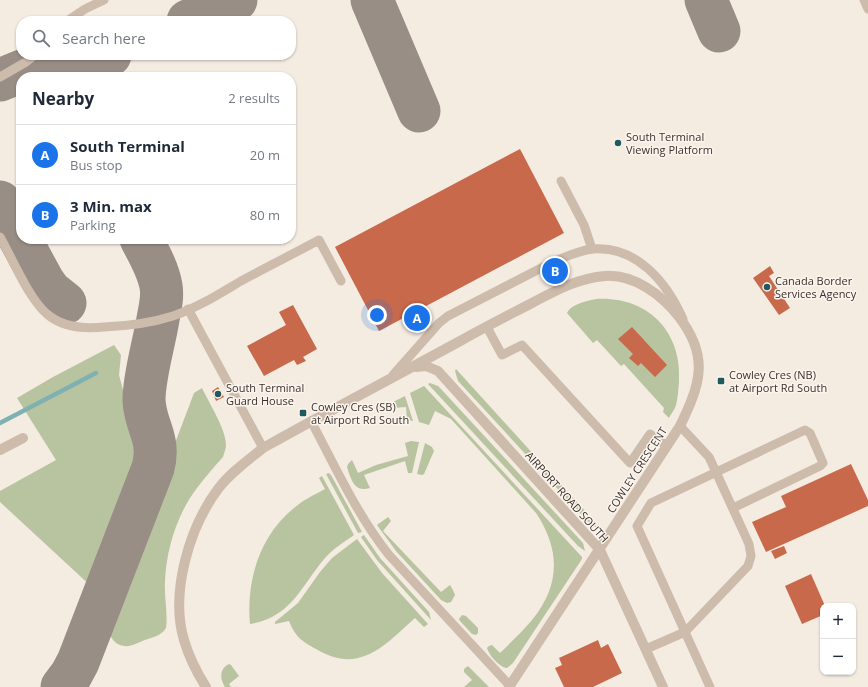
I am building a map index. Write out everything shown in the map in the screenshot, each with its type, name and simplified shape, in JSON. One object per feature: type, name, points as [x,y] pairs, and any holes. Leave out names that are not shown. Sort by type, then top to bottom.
[{"type":"street","name":"COWLEY CRESCENT","points":[[206,687],[190,657],[184,639],[180,618],[180,595],[188,550],[201,517],[218,488],[239,466],[263,448],[311,421],[487,327],[573,284],[584,280],[607,276],[636,282],[654,293],[673,310],[692,336],[698,355],[699,374],[695,392],[680,426],[510,687]]},
{"type":"street","name":"AIRPORT ROAD SOUTH","points":[[407,370],[421,366],[431,367],[438,371],[600,550],[663,687]]},
{"type":"street","points":[[0,450],[23,438]]},
{"type":"lane","points":[[73,16],[78,12],[104,0]]},
{"type":"lane","points":[[864,0],[868,8]]},
{"type":"lane","points":[[0,77],[29,60]]},
{"type":"lane","points":[[561,181],[584,225],[592,249]]},
{"type":"lane","points":[[0,236],[36,303],[47,315],[63,324],[82,328],[123,326],[162,319],[175,315],[319,240],[341,281]]},
{"type":"lane","name":"COWLEY CRESCENT","points":[[387,381],[397,372],[439,323],[448,316],[554,261],[565,256],[592,249],[622,253],[646,266],[658,278],[673,299],[692,336]]},
{"type":"lane","points":[[188,309],[263,448]]},
{"type":"lane","points":[[487,327],[502,355],[522,345],[630,463],[650,434],[667,446]]},
{"type":"lane","points":[[311,421],[356,506],[378,542],[510,687]]},
{"type":"lane","points":[[646,649],[685,632],[748,566],[751,556],[749,544],[709,457],[680,426]]},
{"type":"lane","points":[[710,687],[637,526],[651,503],[806,430],[810,433],[823,463],[820,466],[733,508]]},
{"type":"green space","points":[[596,299],[615,300],[631,304],[646,311],[658,321],[668,333],[675,348],[679,365],[678,397],[674,410],[669,418],[663,412],[664,408],[624,364],[621,366],[597,340],[593,343],[567,313],[576,305]]},
{"type":"green space","points":[[114,345],[121,355],[119,375],[125,397],[150,458],[93,588],[0,502],[0,491],[56,460],[17,398]]},
{"type":"green space","points":[[456,369],[596,523],[596,527],[591,525],[458,381],[455,371]]},
{"type":"green space","points":[[430,383],[441,389],[583,543],[585,551],[578,546],[428,384]]},
{"type":"green space","points":[[424,386],[582,557],[513,663],[507,668],[495,660],[487,648],[492,645],[500,653],[532,620],[541,607],[548,594],[554,567],[550,540],[536,513],[451,419],[435,411],[429,425],[419,422],[410,393]]},
{"type":"green space","points":[[202,388],[223,431],[226,445],[223,457],[190,498],[178,521],[170,545],[165,588],[167,617],[166,628],[159,635],[154,637],[129,646],[120,645],[113,640],[109,633],[108,620],[194,393]]},
{"type":"green space","points":[[405,396],[413,421],[407,420],[406,407],[392,408],[378,412],[377,410]]},
{"type":"green space","points":[[411,441],[419,442],[412,473],[408,473],[405,461],[364,475],[370,488],[361,489],[354,484],[347,467],[352,460],[358,473],[376,465],[408,456],[405,443]]},
{"type":"green space","points":[[425,443],[432,447],[434,451],[424,474],[422,475],[417,474]]},
{"type":"green space","points":[[329,473],[362,532],[358,533],[326,474]]},
{"type":"green space","points":[[322,476],[354,535],[325,558],[302,589],[286,607],[276,615],[250,624],[250,592],[257,561],[264,546],[282,519],[305,500],[325,489],[319,478]]},
{"type":"green space","points":[[388,517],[391,521],[383,531],[441,592],[450,585],[455,595],[451,602],[447,603],[441,600],[396,551],[377,525]]},
{"type":"green space","points":[[364,535],[380,558],[429,612],[431,620],[377,560],[361,537]]},
{"type":"green space","points":[[357,539],[382,573],[428,624],[424,627],[415,618],[381,647],[370,654],[358,658],[345,659],[331,656],[306,643],[299,638],[289,621],[275,624],[275,622],[298,603],[332,558]]},
{"type":"green space","points":[[462,615],[466,616],[478,628],[478,633],[476,635],[472,634],[460,621],[459,619]]},
{"type":"green space","points":[[229,664],[239,676],[229,684],[231,687],[225,687],[221,674],[223,669]]},
{"type":"green space","points":[[468,666],[489,687],[464,687],[472,680],[464,672],[464,669]]},
{"type":"building","points":[[520,149],[564,233],[379,331],[335,247]]},
{"type":"building","name":"Canada Border Services Agency","points":[[770,266],[774,273],[769,276],[790,308],[779,315],[753,278]]},
{"type":"building","points":[[293,305],[317,349],[303,357],[306,361],[297,365],[294,360],[264,376],[247,346],[286,325],[279,312]]},
{"type":"building","points":[[632,327],[667,365],[655,377],[641,363],[638,366],[629,358],[633,354],[618,339]]},
{"type":"building","name":"South Terminal Guard House","points":[[218,387],[224,397],[216,401],[212,391]]},
{"type":"building","points":[[851,464],[868,500],[868,506],[766,552],[752,522],[786,507],[781,496]]},
{"type":"building","points":[[784,546],[787,553],[775,559],[771,551]]},
{"type":"building","points":[[811,574],[824,603],[820,603],[820,616],[802,624],[785,586]]},
{"type":"building","points":[[598,640],[601,648],[608,644],[622,673],[593,687],[564,687],[555,668],[562,665],[559,658]]},
{"type":"waterway","points":[[0,423],[96,373]]},
{"type":"taxiway","points":[[199,16],[236,0]]},
{"type":"taxiway","points":[[372,0],[419,111]]},
{"type":"taxiway","points":[[706,0],[719,31]]},
{"type":"taxiway","points":[[20,72],[87,60]]},
{"type":"taxiway","points":[[0,80],[16,73]]},
{"type":"taxiway","points":[[0,202],[16,231]]},
{"type":"taxiway","points":[[23,244],[50,291],[65,303]]},
{"type":"taxiway","points":[[62,687],[78,662],[153,468],[155,458],[154,440],[145,409],[144,391],[162,290],[160,280],[144,244]]},
{"type":"place","name":"South Terminal Viewing Platform","points":[[618,143]]},
{"type":"place","name":"3 Min. max","points":[[555,271]]},
{"type":"place","name":"Canada Border Services Agency","points":[[767,287]]},
{"type":"place","name":"South Terminal","points":[[417,318]]},
{"type":"place","name":"Cowley Cres (NB) at Airport Rd South","points":[[721,381]]},
{"type":"place","name":"South Terminal Guard House","points":[[218,394]]},
{"type":"place","name":"Cowley Cres (SB) at Airport Rd South","points":[[303,413]]}]
